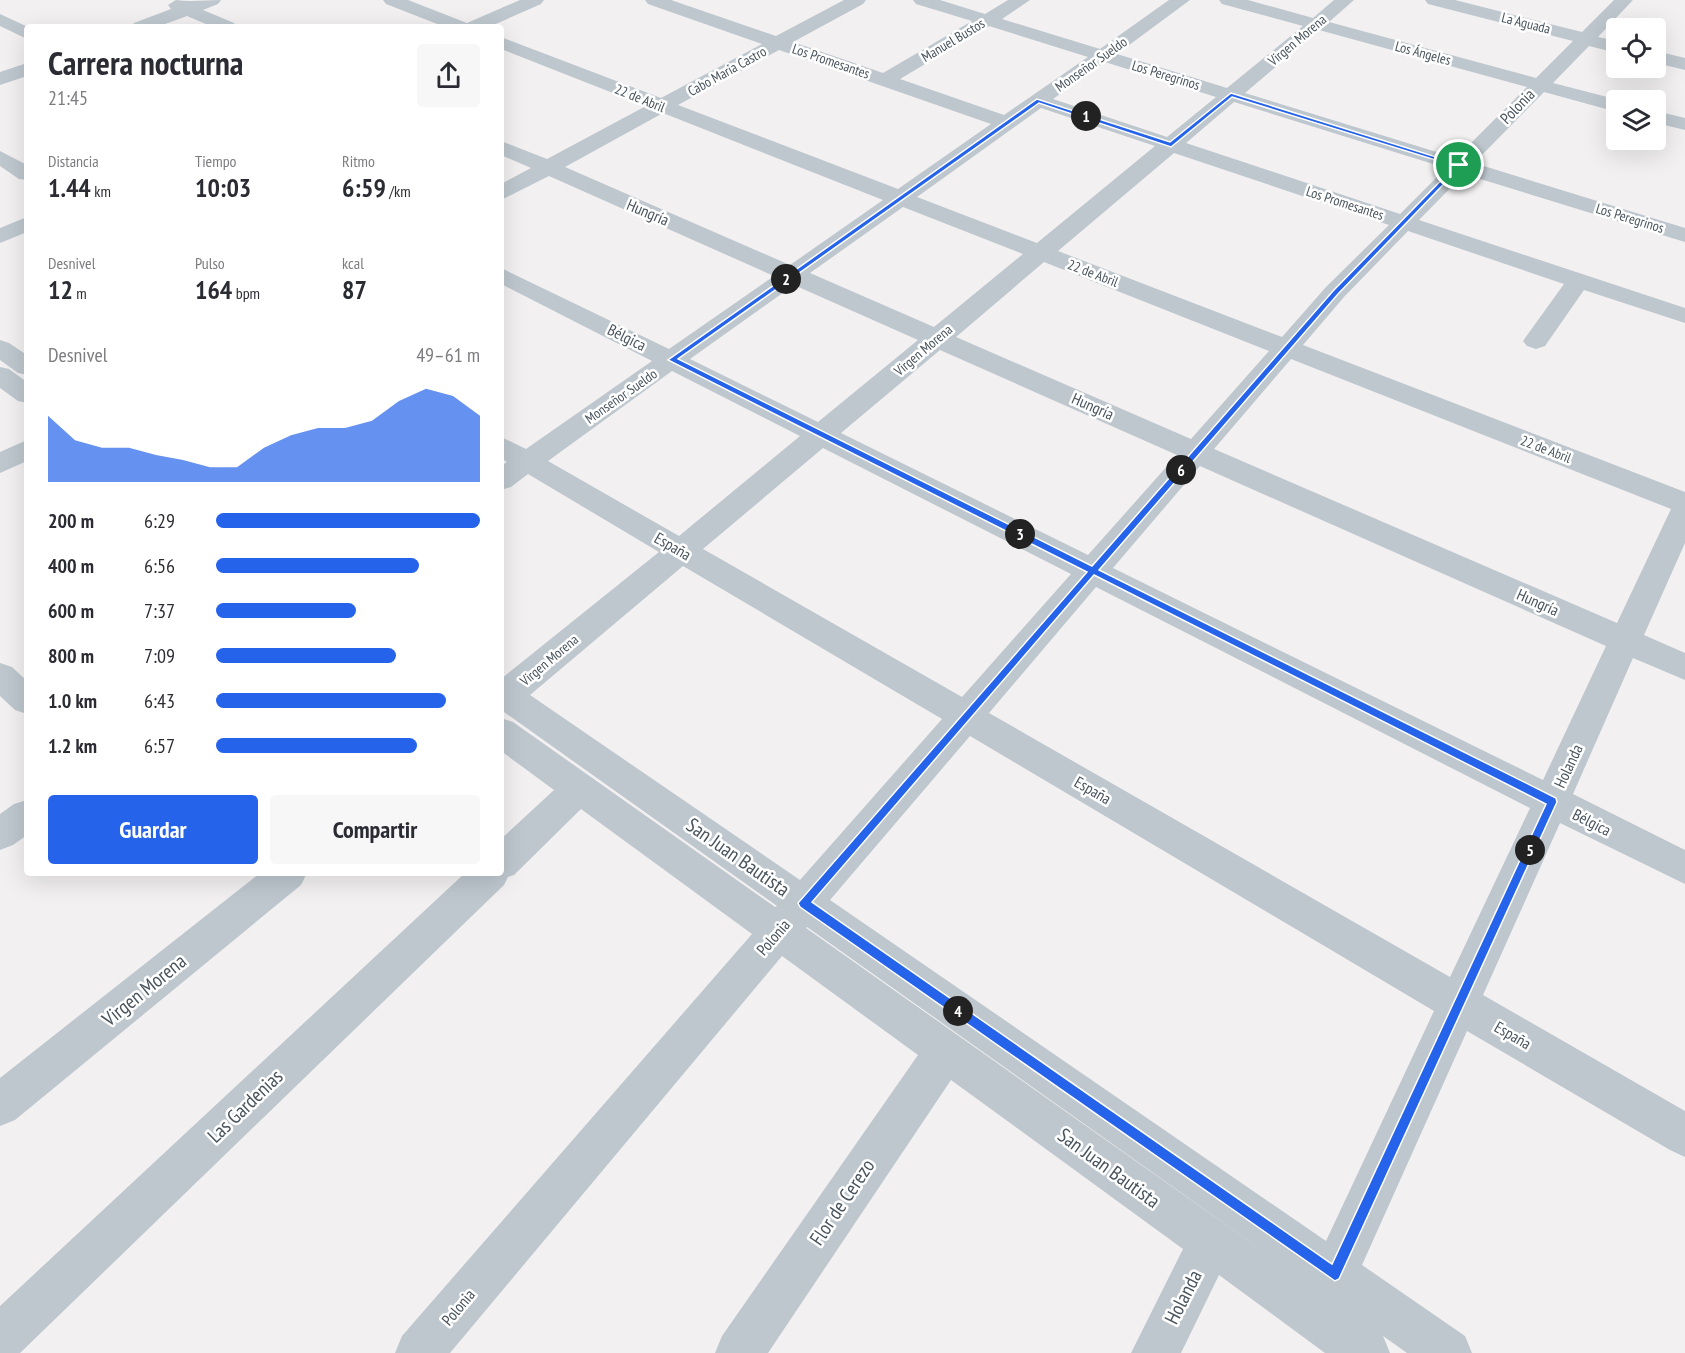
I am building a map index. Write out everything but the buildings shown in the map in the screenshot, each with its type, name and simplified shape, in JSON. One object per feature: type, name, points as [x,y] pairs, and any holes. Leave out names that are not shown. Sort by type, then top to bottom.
[{"type":"street","points":[[167,0],[221,24]]},
{"type":"street","points":[[148,24],[212,0]]},
{"type":"street","points":[[392,0],[453,24]]},
{"type":"street","points":[[481,24],[535,0]]},
{"type":"street","name":"Los Promesantes","points":[[654,0],[687,4],[778,43],[1007,123]]},
{"type":"street","name":"Cabo Maria Castro","points":[[504,191],[856,0]]},
{"type":"street","name":"Los Peregrinos","points":[[922,0],[1685,235]]},
{"type":"street","name":"Manuel Bustos","points":[[885,80],[1021,0]]},
{"type":"street","name":"Monseñor Sueldo","points":[[510,462],[672,360],[1181,0]]},
{"type":"street","name":"Los Ángeles","points":[[1228,0],[1606,103]]},
{"type":"street","name":"Virgen Morena","points":[[504,703],[681,550],[1345,0]]},
{"type":"street","name":"La Aguada","points":[[1434,0],[1606,44]]},
{"type":"street","name":"Polonia","points":[[419,1353],[791,917],[1335,292],[1623,0]]},
{"type":"street","points":[[0,20],[24,32]]},
{"type":"street","name":"22 de Abril","points":[[504,44],[1685,503]]},
{"type":"street","points":[[1666,59],[1685,64]]},
{"type":"street","points":[[0,79],[24,70]]},
{"type":"street","name":"Los Promesantes","points":[[1039,101],[1685,316]]},
{"type":"street","points":[[1666,119],[1685,124]]},
{"type":"street","name":"Hungría","points":[[504,148],[1685,667]]},
{"type":"street","points":[[0,158],[24,172]]},
{"type":"street","points":[[0,236],[24,225]]},
{"type":"street","name":"Bélgica","points":[[504,276],[1685,868]]},
{"type":"street","points":[[1536,341],[1578,281]]},
{"type":"street","points":[[0,348],[24,365]]},
{"type":"street","points":[[0,375],[24,393]]},
{"type":"street","points":[[0,464],[24,451]]},
{"type":"street","name":"España","points":[[510,462],[681,550],[1685,1135]]},
{"type":"street","name":"Holanda","points":[[1315,1316],[1685,510]]},
{"type":"street","points":[[0,676],[24,698]]},
{"type":"street","name":"San Juan Bautista","points":[[504,706],[791,917],[946,1051],[1366,1353]]},
{"type":"street","name":"San Juan Bautista","points":[[504,707],[580,788],[791,917],[1335,1274],[1448,1353]]},
{"type":"street","points":[[504,860],[580,788]]},
{"type":"street","points":[[0,834],[24,817]]},
{"type":"street","name":"Virgen Morena","points":[[0,1105],[284,876]]},
{"type":"street","name":"Las Gardenias","points":[[0,1339],[487,876]]},
{"type":"street","name":"Flor de Cerezo","points":[[739,1353],[946,1051]]},
{"type":"street","name":"Holanda","points":[[1155,1353],[1211,1242]]},
{"type":"route","points":[[1459,165],[1231,95],[1171,145],[1039,101],[672,360],[1093,571],[804,903],[1335,1274],[1552,802],[1093,571],[1335,292],[1459,165]]}]
